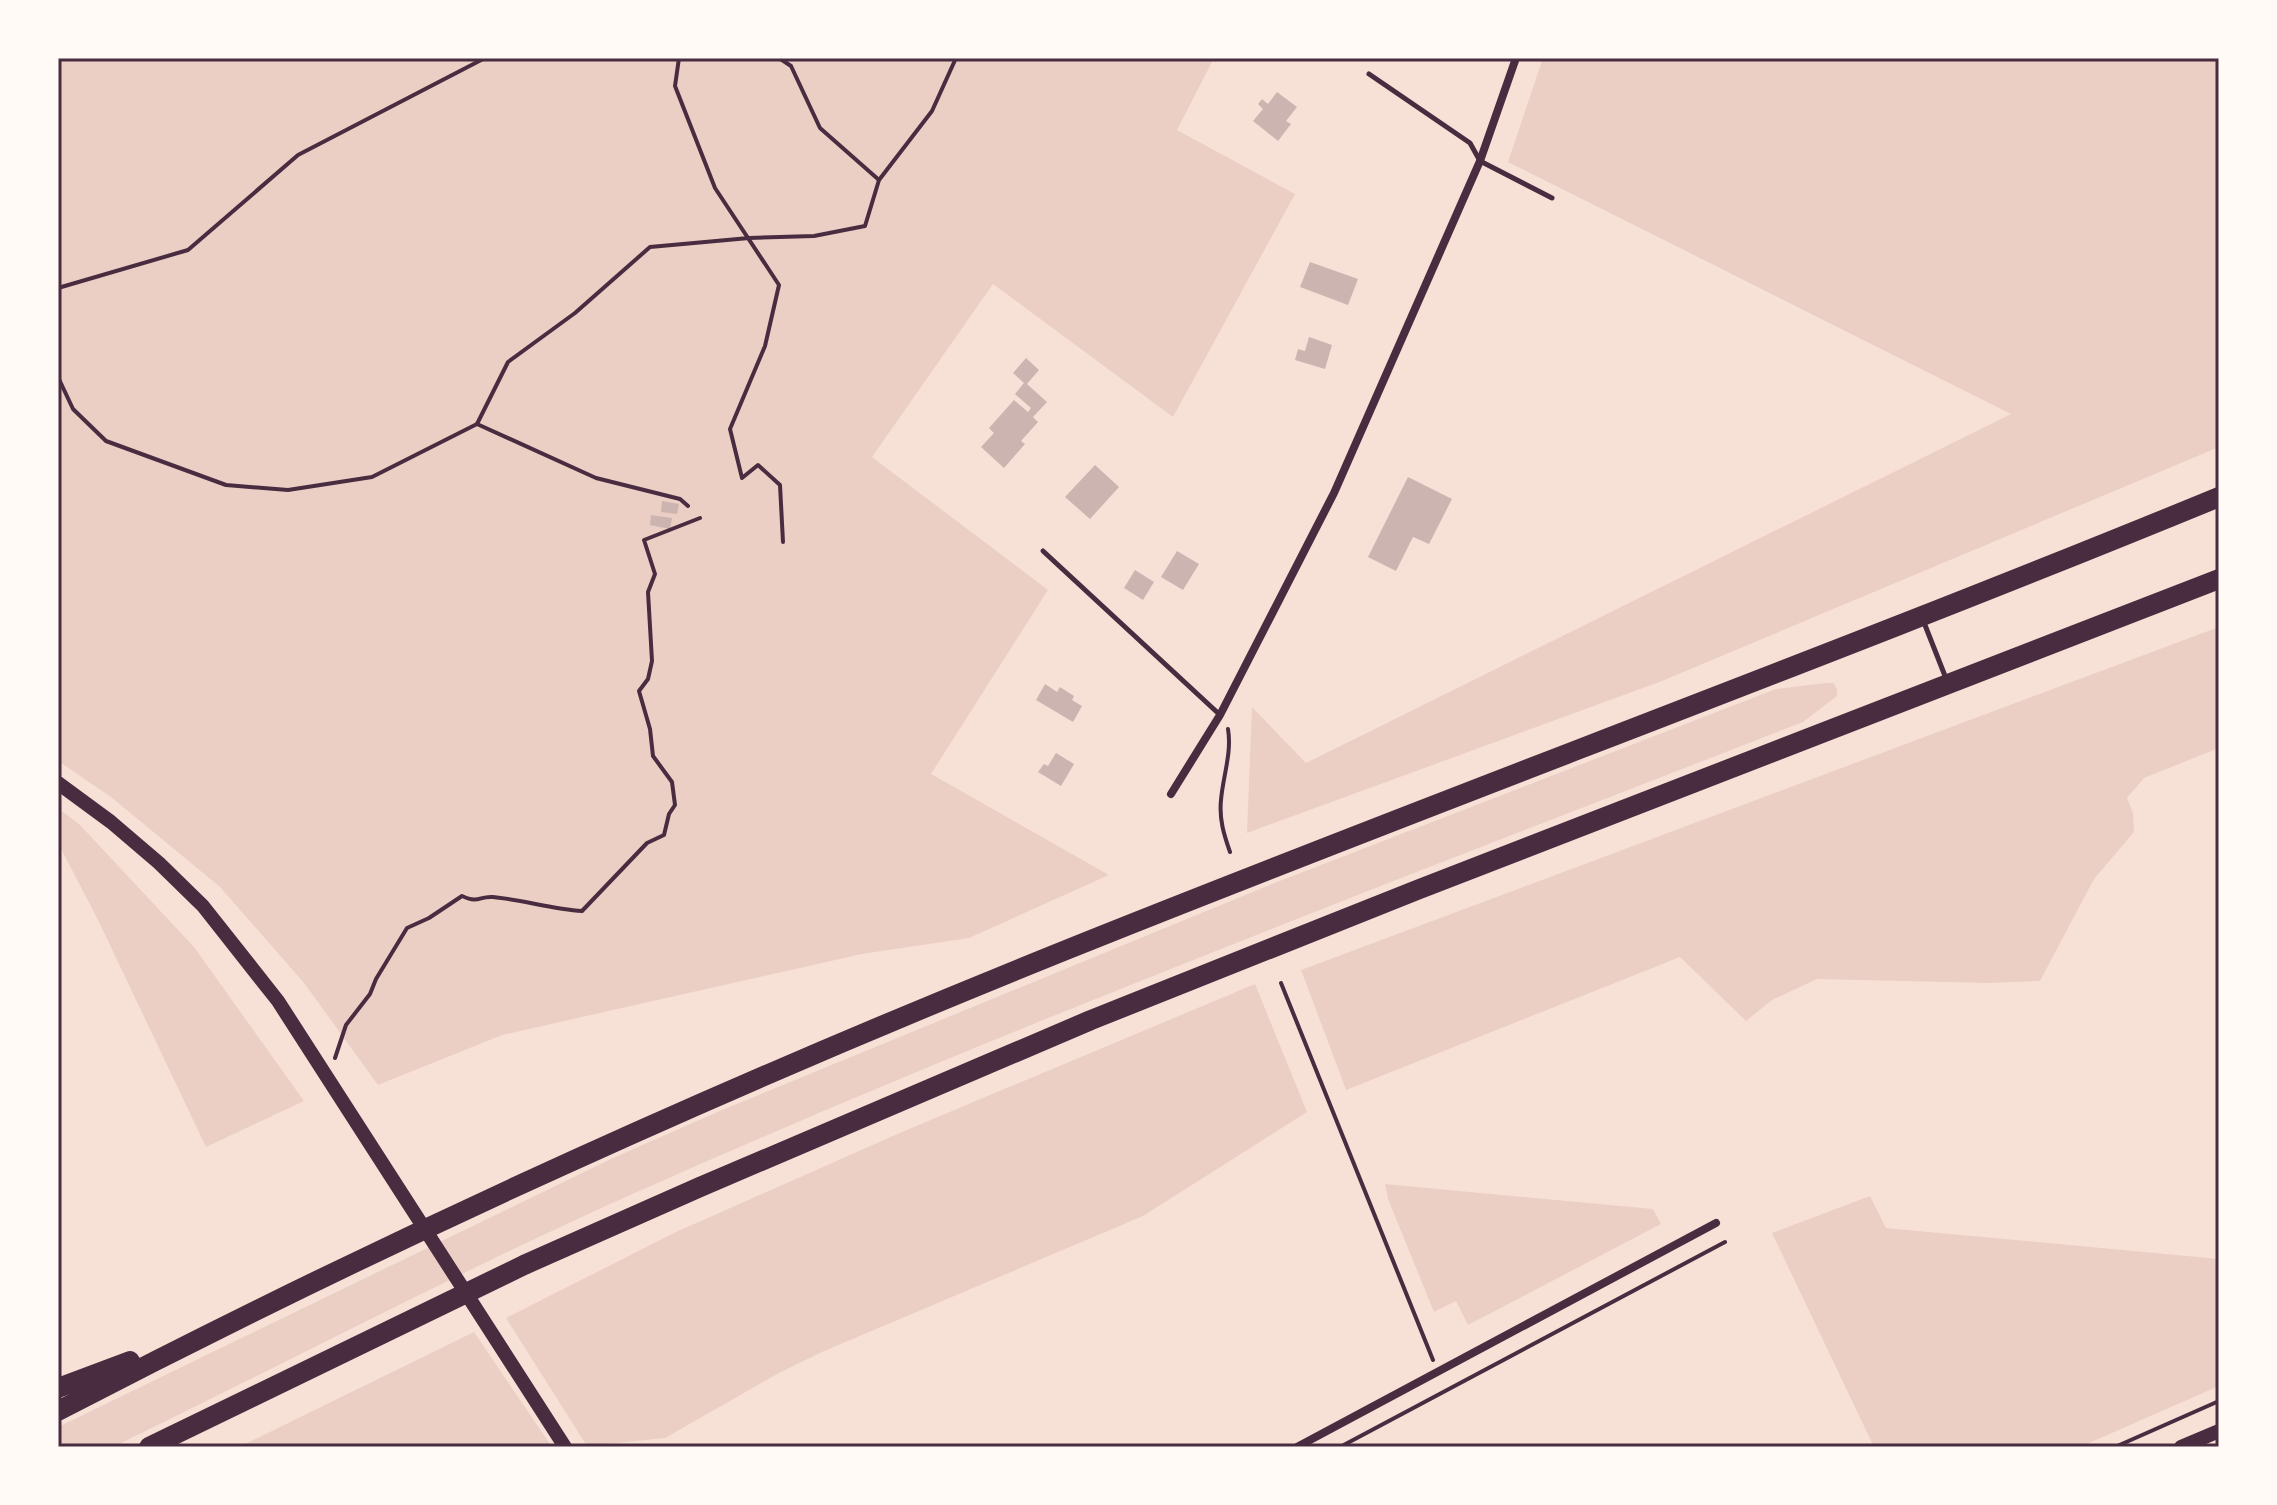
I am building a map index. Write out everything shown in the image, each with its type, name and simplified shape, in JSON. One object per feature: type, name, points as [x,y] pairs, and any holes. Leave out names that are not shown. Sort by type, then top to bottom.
[{"type":"highway","points":[[58,1411],[216,1328],[666,1119],[1060,953],[2219,497]]},
{"type":"highway","points":[[149,1447],[538,1259],[1091,1020],[2219,579]]},
{"type":"highway","points":[[58,1388],[216,1328]]},
{"type":"street","points":[[1171,794],[1220,715],[1334,493],[1480,161],[1516,58]]},
{"type":"street","points":[[58,783],[111,822],[203,906],[278,1001],[329,1075],[565,1447]]},
{"type":"street","points":[[1297,1447],[1716,1223]]},
{"type":"street","points":[[2181,1447],[2219,1431]]},
{"type":"lane","points":[[1369,74],[1470,143],[1480,161],[1552,198]]},
{"type":"lane","points":[[1043,551],[1220,715]]},
{"type":"lane","points":[[1921,616],[1949,686]]},
{"type":"path","points":[[58,288],[188,250],[298,155],[485,58]]},
{"type":"path","points":[[679,58],[675,86],[715,188],[779,285],[765,346],[730,429],[742,478],[758,465],[780,485],[783,542]]},
{"type":"path","points":[[779,58],[791,66],[820,128],[879,180]]},
{"type":"path","points":[[58,377],[73,409],[106,441],[226,485],[288,490],[372,477],[477,424],[508,362],[575,313],[650,247],[814,236],[865,226],[879,180],[932,111],[956,58]]},
{"type":"path","points":[[477,424],[596,478],[680,499],[688,506]]},
{"type":"path","points":[[329,1075],[346,1025],[370,994],[407,928],[429,918],[462,896],[474,901],[490,897],[558,910],[582,911],[647,843],[664,835],[669,814],[675,805],[672,782],[653,756],[650,729],[639,691],[648,679],[652,661],[648,592],[655,574],[644,540],[700,518]]},
{"type":"path","points":[[1220,715],[1229,731],[1221,824],[1230,852]]},
{"type":"path","points":[[1281,983],[1447,1391]]},
{"type":"path","points":[[1340,1447],[1725,1242]]},
{"type":"path","points":[[2115,1447],[2219,1401]]},
{"type":"shaded area","points":[[58,58],[1214,58],[1177,130],[1295,194],[1173,417],[993,284],[872,457],[1048,590],[931,774],[1109,875],[969,938],[862,954],[502,1035],[378,1085],[304,983],[220,887],[111,797],[58,761]]},
{"type":"shaded area","points":[[1543,58],[2219,58],[2219,447],[1662,681],[1247,833],[1252,707],[1306,763],[2011,414],[1508,162]]},
{"type":"shaded area","points":[[2219,627],[2219,748],[2144,778],[2127,798],[2133,813],[2134,832],[2094,879],[2040,981],[1989,983],[1817,979],[1772,1000],[1746,1021],[1680,957],[1346,1090],[1301,970]]},
{"type":"shaded area","points":[[1834,683],[1837,696],[1803,722],[1217,950],[781,1129],[505,1253],[113,1447],[58,1447],[58,1427],[613,1158],[722,1110],[1272,884],[1776,689]]},
{"type":"shaded area","points":[[58,808],[80,825],[194,947],[304,1101],[206,1147],[58,843]]},
{"type":"shaded area","points":[[1255,984],[1307,1112],[1143,1216],[822,1352],[665,1438],[587,1446],[506,1318],[676,1232],[902,1132]]},
{"type":"shaded area","points":[[1385,1184],[1653,1209],[1661,1224],[1468,1325],[1456,1301],[1434,1312],[1388,1199]]},
{"type":"shaded area","points":[[1870,1196],[1886,1228],[2219,1259],[2219,1386],[2080,1447],[1874,1447],[1772,1233]]},
{"type":"shaded area","points":[[474,1332],[552,1447],[239,1447]]},
{"type":"building","points":[[1277,92],[1297,107],[1286,121],[1291,124],[1278,141],[1253,121],[1263,109],[1258,104],[1262,99],[1268,104]]},
{"type":"building","points":[[1310,262],[1358,279],[1348,305],[1300,287]]},
{"type":"building","points":[[1309,337],[1332,345],[1325,369],[1295,360],[1298,349],[1305,351]]},
{"type":"building","points":[[1026,358],[1039,370],[1027,384],[1047,402],[1033,417],[1038,422],[1021,441],[1025,444],[1004,468],[981,447],[994,433],[989,428],[1014,400],[1028,412],[1031,408],[1015,394],[1024,383],[1013,373]]},
{"type":"building","points":[[1095,465],[1119,487],[1090,519],[1065,497]]},
{"type":"building","points":[[1408,477],[1452,499],[1429,544],[1413,537],[1396,571],[1368,557]]},
{"type":"building","points":[[662,501],[679,504],[677,514],[661,512]]},
{"type":"building","points":[[651,515],[672,518],[670,529],[650,525]]},
{"type":"building","points":[[1177,551],[1199,564],[1183,590],[1161,577]]},
{"type":"building","points":[[1135,570],[1154,582],[1143,600],[1124,588]]},
{"type":"building","points":[[1045,684],[1057,692],[1060,687],[1082,706],[1073,722],[1036,700]]},
{"type":"building","points":[[1056,753],[1074,764],[1061,786],[1038,772],[1044,764],[1048,766]]}]
